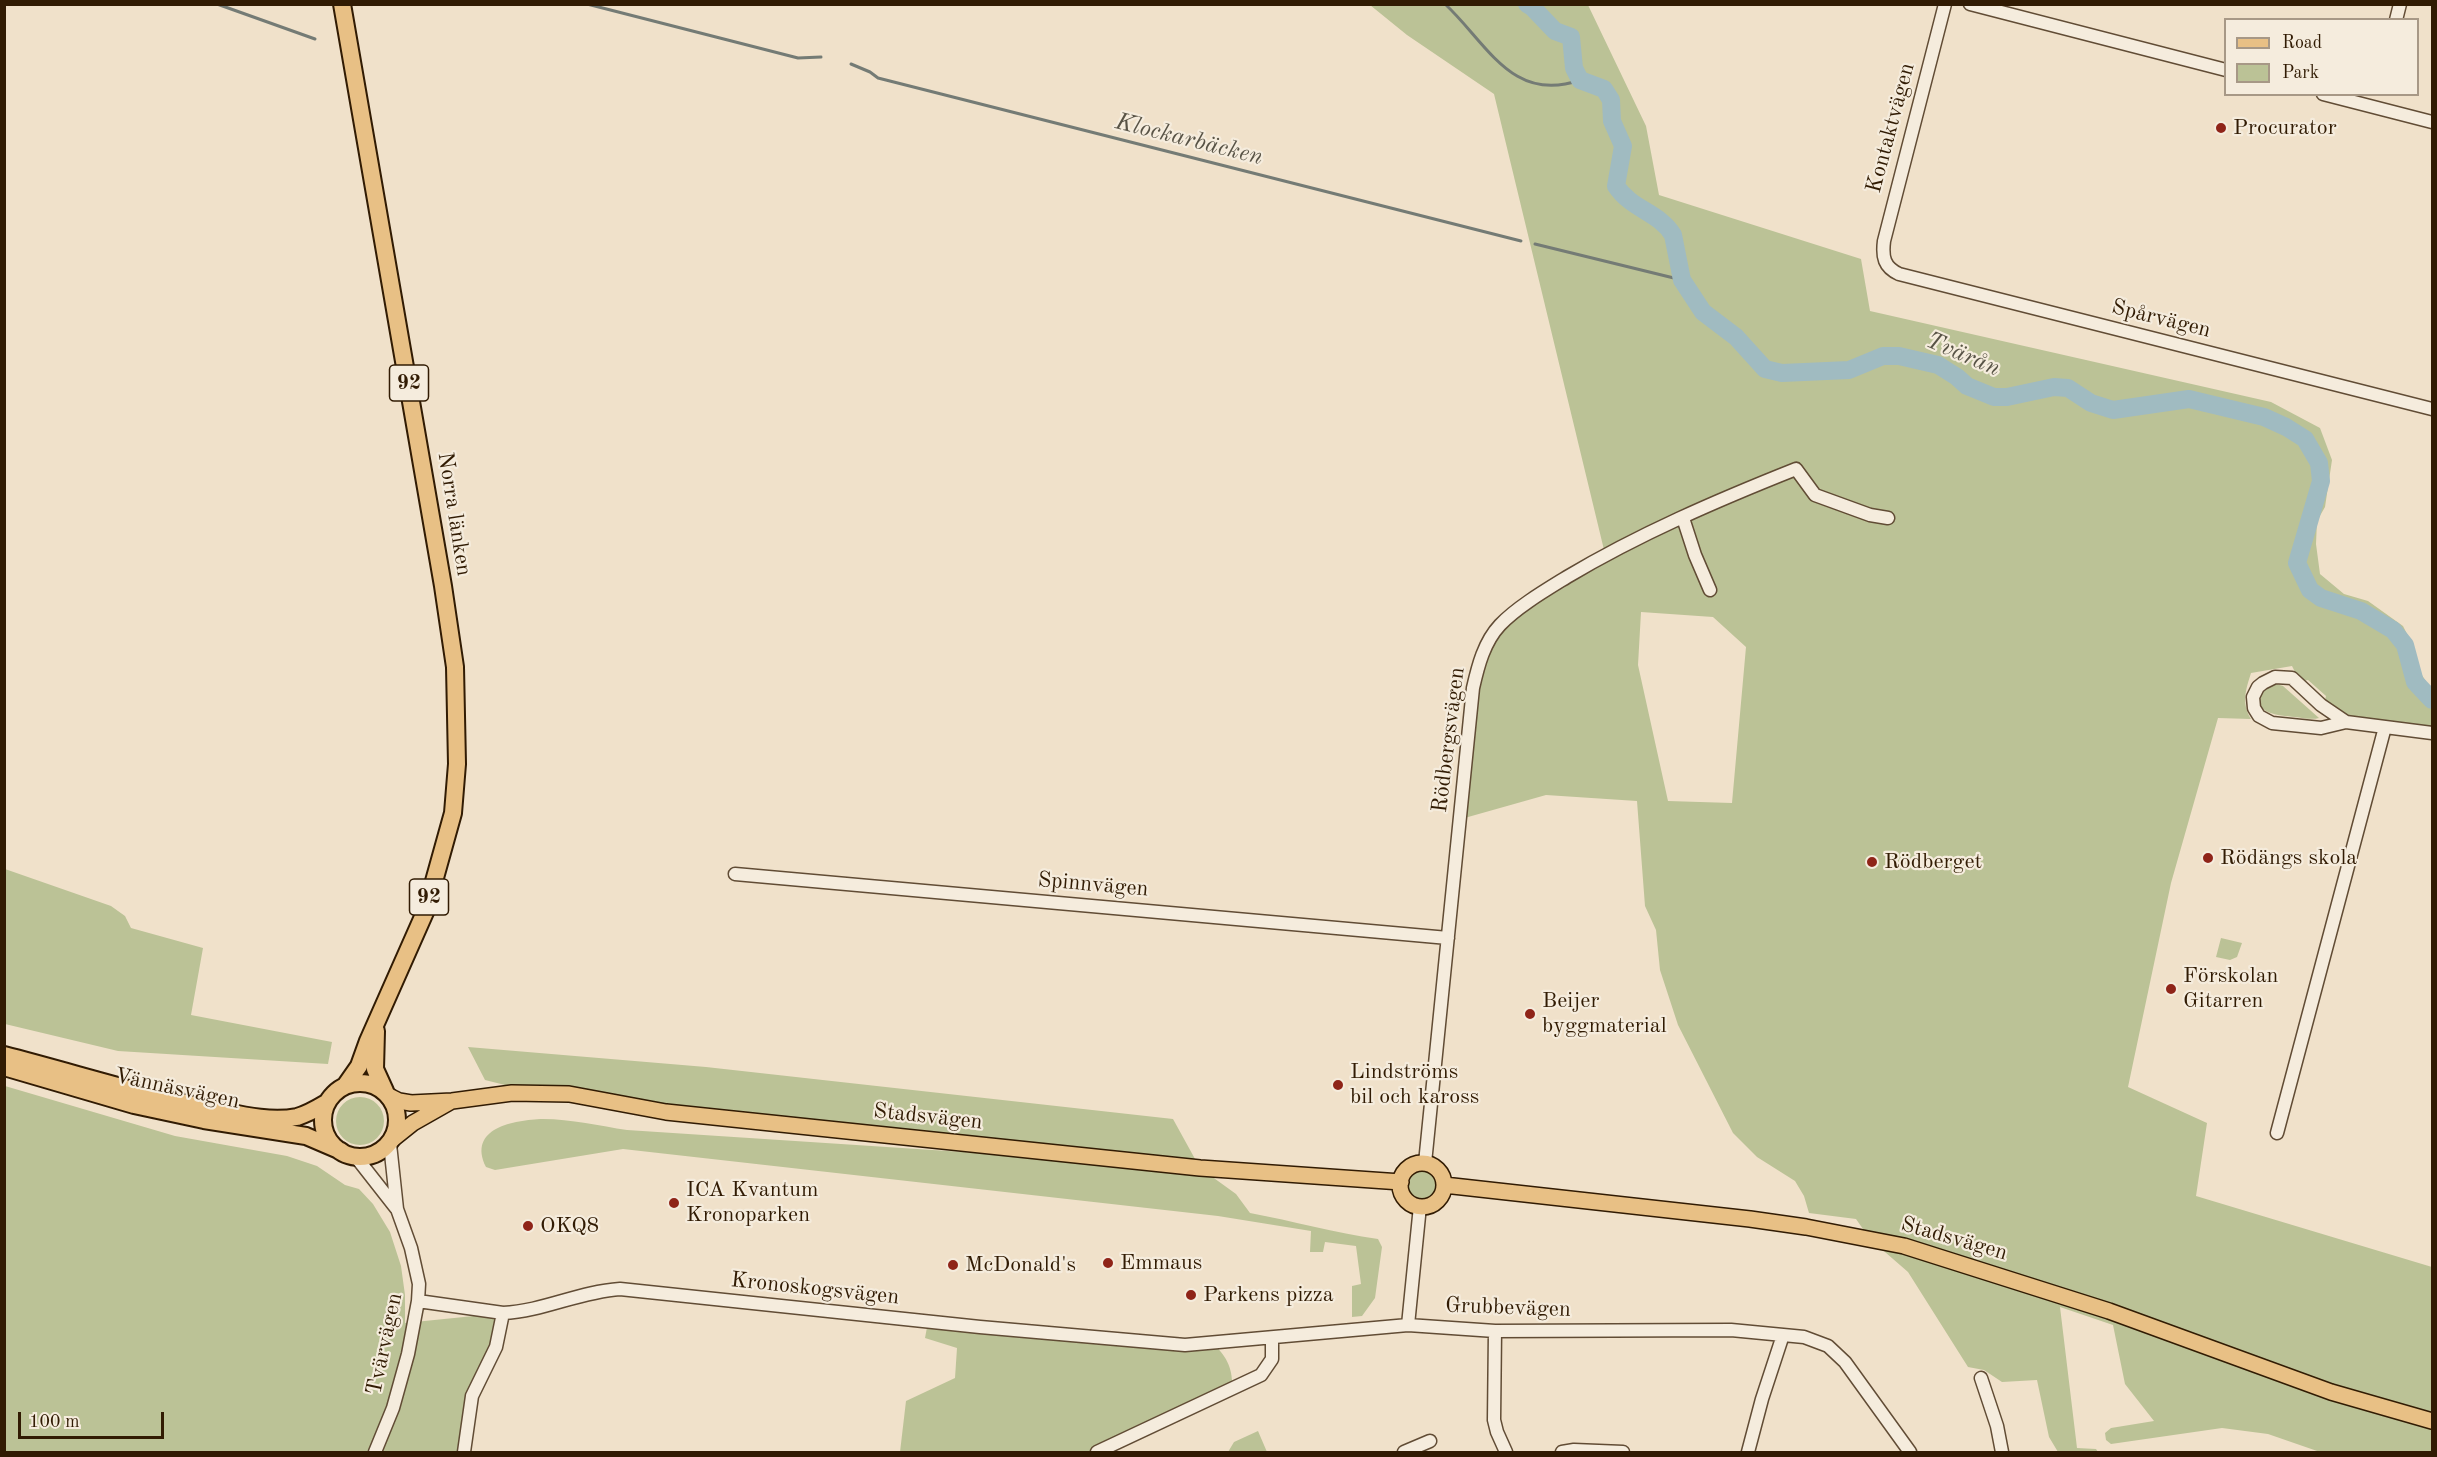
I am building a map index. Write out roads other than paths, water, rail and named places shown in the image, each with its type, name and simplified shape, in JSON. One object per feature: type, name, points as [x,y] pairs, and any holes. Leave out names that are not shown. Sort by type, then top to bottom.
[{"type":"highway","name":"Norra länken","points":[[342,4],[406,366],[455,666],[457,764],[453,813],[426,910],[359,1066],[345,1086]]},
{"type":"highway","name":"Norra länken","points":[[376,1023],[375,1069],[387,1093]]},
{"type":"highway","name":"Vännäsvägen","points":[[4,1054],[171,1101],[233,1113],[275,1118],[296,1117],[312,1112],[326,1103]]},
{"type":"highway","name":"Vännäsvägen","points":[[4,1066],[134,1105],[204,1120],[306,1136],[348,1154]]},
{"type":"highway","points":[[345,1086],[359,1084],[387,1093]]},
{"type":"highway","name":"92","points":[[326,1103],[345,1086]]},
{"type":"highway","name":"92","points":[[387,1093],[397,1118],[391,1142]]},
{"type":"highway","points":[[326,1103],[323,1113],[326,1133],[333,1145],[348,1154],[375,1154],[391,1142]]},
{"type":"main road","name":"Stadsvägen","points":[[387,1093],[399,1101],[411,1103],[452,1101],[512,1093],[569,1094],[666,1112],[1189,1167],[1401,1182]]},
{"type":"main road","name":"Stadsvägen","points":[[391,1142],[413,1123],[452,1101]]},
{"type":"main road","points":[[1425,1163],[1441,1173],[1444,1185],[1437,1201],[1427,1206],[1420,1206],[1413,1204],[1403,1195],[1401,1182],[1409,1168],[1425,1163]]},
{"type":"main road","name":"Stadsvägen","points":[[1444,1185],[1759,1221],[1904,1246],[2109,1311],[2331,1392],[2433,1421]]},
{"type":"street","name":"Kontaktvägen","points":[[1884,262],[1884,241],[1945,4]]},
{"type":"street","points":[[1970,4],[2224,69]]},
{"type":"street","points":[[2331,96],[2433,122]]},
{"type":"street","points":[[2374,107],[2377,96]]},
{"type":"street","name":"Spårvägen","points":[[1884,262],[1890,270],[1899,274],[2433,409]]},
{"type":"street","name":"Rödbergsvägen","points":[[1425,1163],[1473,688],[1480,658],[1500,625],[1543,591],[1605,554],[1796,469],[1815,495],[1888,518]]},
{"type":"street","points":[[1683,518],[1710,590]]},
{"type":"street","points":[[2346,722],[2321,705],[2292,678],[2275,677],[2263,682],[2253,697],[2254,708],[2259,716],[2272,723],[2321,728],[2346,722],[2433,733]]},
{"type":"street","points":[[2277,1133],[2385,727]]},
{"type":"street","name":"Spinnvägen","points":[[735,874],[1448,938]]},
{"type":"street","name":"Tvärvägen","points":[[375,1452],[393,1408],[408,1354],[419,1284],[411,1248],[397,1209],[391,1142]]},
{"type":"street","name":"Tvärvägen","points":[[348,1154],[397,1209]]},
{"type":"street","points":[[1408,1325],[1420,1206]]},
{"type":"street","name":"Kronoskogsvägen","points":[[418,1301],[503,1313],[548,1306],[581,1294],[620,1289],[1157,1344],[1185,1345],[1272,1339]]},
{"type":"street","points":[[464,1452],[472,1396],[496,1347],[503,1313]]},
{"type":"street","name":"Grubbevägen","points":[[1272,1339],[1408,1325],[1495,1331],[1731,1330],[1804,1336],[1828,1346],[1837,1354],[1910,1452]]},
{"type":"street","points":[[1495,1331],[1494,1420],[1506,1452]]},
{"type":"street","points":[[1748,1452],[1762,1399],[1784,1335]]},
{"type":"street","points":[[1097,1452],[1261,1376],[1272,1359],[1272,1339]]},
{"type":"street","points":[[1981,1378],[1997,1426],[2002,1452]]},
{"type":"street","points":[[1404,1452],[1430,1441]]},
{"type":"street","points":[[1563,1452],[1569,1450],[1623,1452]]},
{"type":"waterway","name":"Klockarbäcken","points":[[217,4],[315,39]]},
{"type":"waterway","name":"Klockarbäcken","points":[[587,4],[798,58],[821,57]]},
{"type":"waterway","points":[[1445,4],[1488,52],[1518,77],[1536,84],[1556,85],[1580,80]]},
{"type":"waterway","name":"Tvärån","points":[[1527,4],[1555,31],[1571,37],[1574,68],[1580,80],[1604,89],[1611,100],[1612,121],[1623,146],[1616,186],[1630,201],[1667,227],[1673,235],[1682,280],[1703,312],[1736,337],[1765,369],[1782,373],[1849,370],[1883,356],[1899,356],[1938,365],[1967,386],[1994,397],[2007,397],[2054,387],[2068,388],[2091,403],[2113,410],[2189,399],[2264,417],[2286,427],[2305,439],[2319,463],[2321,481],[2297,563],[2310,590],[2321,598],[2361,611],[2393,630],[2405,645],[2415,682],[2432,700]]},
{"type":"waterway","name":"Klockarbäcken","points":[[851,64],[878,78],[1521,241]]},
{"type":"waterway","name":"Klockarbäcken","points":[[1535,244],[1682,280]]},
{"type":"place","name":"Procurator","points":[[2221,128]]},
{"type":"place","name":"Rödängs skola","points":[[2208,858]]},
{"type":"place","name":"Rödberget","points":[[1872,862]]},
{"type":"place","name":"Förskolan Gitarren","points":[[2171,989]]},
{"type":"place","name":"Beijer byggmaterial","points":[[1530,1014]]},
{"type":"place","name":"Lindströms bil och kaross","points":[[1338,1085]]},
{"type":"place","name":"ICA Kvantum Kronoparken","points":[[674,1203]]},
{"type":"place","name":"OKQ8","points":[[528,1226]]},
{"type":"place","name":"Emmaus","points":[[1108,1263]]},
{"type":"place","name":"McDonald's","points":[[953,1265]]},
{"type":"place","name":"Parkens pizza","points":[[1191,1295]]}]
